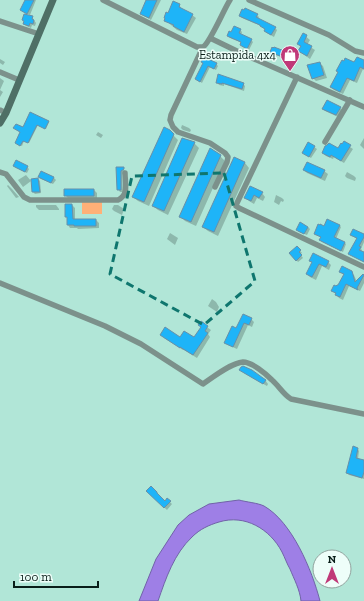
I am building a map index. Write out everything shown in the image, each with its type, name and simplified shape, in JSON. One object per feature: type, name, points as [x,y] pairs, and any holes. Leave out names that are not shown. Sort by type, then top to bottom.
[{"type":"street","points":[[0,123],[3,112],[19,80],[54,0]]},
{"type":"street","points":[[103,0],[196,47],[203,47]]},
{"type":"street","points":[[214,187],[227,162],[228,157],[225,153],[210,143],[178,132],[173,127],[170,120],[203,47],[206,46],[230,0]]},
{"type":"street","points":[[249,0],[329,35],[355,51],[364,52]]},
{"type":"street","points":[[0,21],[39,34]]},
{"type":"street","points":[[210,38],[364,107]]},
{"type":"street","points":[[0,72],[19,80]]},
{"type":"street","points":[[297,77],[236,206],[364,267]]},
{"type":"street","points":[[326,142],[350,100]]},
{"type":"street","points":[[0,172],[6,174],[24,197],[30,200],[118,200],[123,198],[126,193],[125,173]]},
{"type":"street","points":[[0,283],[105,326],[141,344],[203,384],[227,368],[243,362],[248,363],[264,373],[291,399],[364,414]]},
{"type":"highlighted area","points":[[224,173],[255,281],[204,325],[110,274],[132,176]]},
{"type":"shaded area","points":[[82,202],[102,202],[102,214],[82,214]]},
{"type":"shaded area","points":[[239,500],[259,504],[274,513],[292,535],[300,548],[312,575],[312,589],[316,589],[320,601],[301,601],[290,569],[282,552],[271,536],[256,525],[238,520],[229,520],[212,524],[195,534],[186,544],[180,551],[171,567],[158,601],[139,601],[156,559],[178,525],[189,515],[209,504]]},
{"type":"building","points":[[25,0],[34,0],[27,14],[20,10]]},
{"type":"building","points":[[146,0],[157,0],[149,18],[140,14]]},
{"type":"building","points":[[173,1],[180,4],[179,7],[193,14],[184,32],[173,26],[174,25],[164,21],[166,12],[168,13]]},
{"type":"building","points":[[245,8],[258,14],[256,17],[276,27],[271,35],[264,31],[265,29],[260,25],[239,16],[242,9],[244,10]]},
{"type":"building","points":[[24,14],[33,16],[33,24],[30,23],[29,26],[23,24],[24,21],[22,20]]},
{"type":"building","points":[[234,26],[241,29],[239,33],[252,39],[247,49],[240,45],[241,42],[227,36],[229,31],[231,32]]},
{"type":"building","points":[[303,33],[307,35],[304,42],[312,46],[307,56],[298,51],[301,46],[297,44]]},
{"type":"building","points":[[272,47],[287,52],[285,58],[270,52]]},
{"type":"building","points":[[204,57],[217,63],[214,69],[208,66],[200,82],[195,79],[203,63],[201,62]]},
{"type":"building","points":[[357,57],[364,60],[364,69],[360,67],[354,81],[347,78],[340,92],[330,87],[338,72],[336,71],[342,60],[344,61],[345,58],[354,62]]},
{"type":"building","points":[[320,62],[324,75],[312,79],[307,65]]},
{"type":"building","points":[[218,74],[244,83],[242,89],[222,83],[216,83]]},
{"type":"building","points":[[327,100],[341,107],[336,115],[322,109]]},
{"type":"building","points":[[30,112],[49,121],[45,129],[37,125],[28,143],[23,141],[20,146],[15,143],[20,132],[13,128],[16,124],[23,127]]},
{"type":"building","points":[[164,127],[174,134],[144,202],[132,197]]},
{"type":"building","points":[[182,138],[195,142],[164,211],[152,206]]},
{"type":"building","points":[[344,141],[351,145],[341,161],[331,155],[330,157],[322,153],[325,146],[329,143],[338,148]]},
{"type":"building","points":[[308,142],[315,146],[309,157],[302,153]]},
{"type":"building","points":[[210,148],[221,155],[191,222],[179,217]]},
{"type":"building","points":[[234,157],[245,162],[214,232],[202,227]]},
{"type":"building","points":[[16,160],[28,166],[25,172],[13,166]]},
{"type":"building","points":[[307,162],[325,170],[321,178],[303,170]]},
{"type":"building","points":[[116,167],[124,167],[121,171],[121,190],[117,190]]},
{"type":"building","points":[[41,171],[54,177],[51,183],[38,177]]},
{"type":"building","points":[[38,178],[40,192],[32,192],[31,179]]},
{"type":"building","points":[[250,186],[263,192],[259,198],[254,195],[251,201],[244,198]]},
{"type":"building","points":[[64,189],[94,189],[94,196],[64,196]]},
{"type":"building","points":[[65,204],[72,204],[73,219],[96,219],[96,226],[67,225],[67,217],[65,217]]},
{"type":"building","points":[[327,219],[340,225],[334,237],[345,242],[341,251],[319,240],[321,237],[314,234],[318,224],[324,226]]},
{"type":"building","points":[[300,222],[308,227],[304,234],[296,230]]},
{"type":"building","points":[[353,229],[364,234],[359,250],[364,252],[364,262],[348,254],[357,238],[350,235]]},
{"type":"building","points":[[297,246],[301,250],[299,252],[302,255],[296,261],[289,253]]},
{"type":"building","points":[[313,253],[329,261],[326,267],[319,264],[312,277],[306,274],[312,262],[309,261]]},
{"type":"building","points":[[342,266],[352,271],[355,282],[363,274],[364,275],[357,288],[358,290],[346,284],[340,297],[331,291],[334,285],[338,285],[344,274],[339,272]]},
{"type":"building","points":[[243,314],[252,318],[249,325],[244,323],[233,347],[224,343],[232,326],[236,328]]},
{"type":"building","points":[[201,321],[208,326],[205,331],[208,333],[193,355],[160,335],[165,327],[180,337],[184,331],[194,337],[201,327],[198,325]]},
{"type":"building","points":[[243,366],[252,370],[266,380],[263,384],[239,370]]},
{"type":"building","points":[[353,446],[358,448],[356,458],[364,460],[364,472],[362,478],[346,473]]},
{"type":"building","points":[[151,486],[165,501],[167,498],[171,501],[164,508],[146,491]]},
{"type":"place","name":"Estampida 4x4","points":[[290,72]]}]
